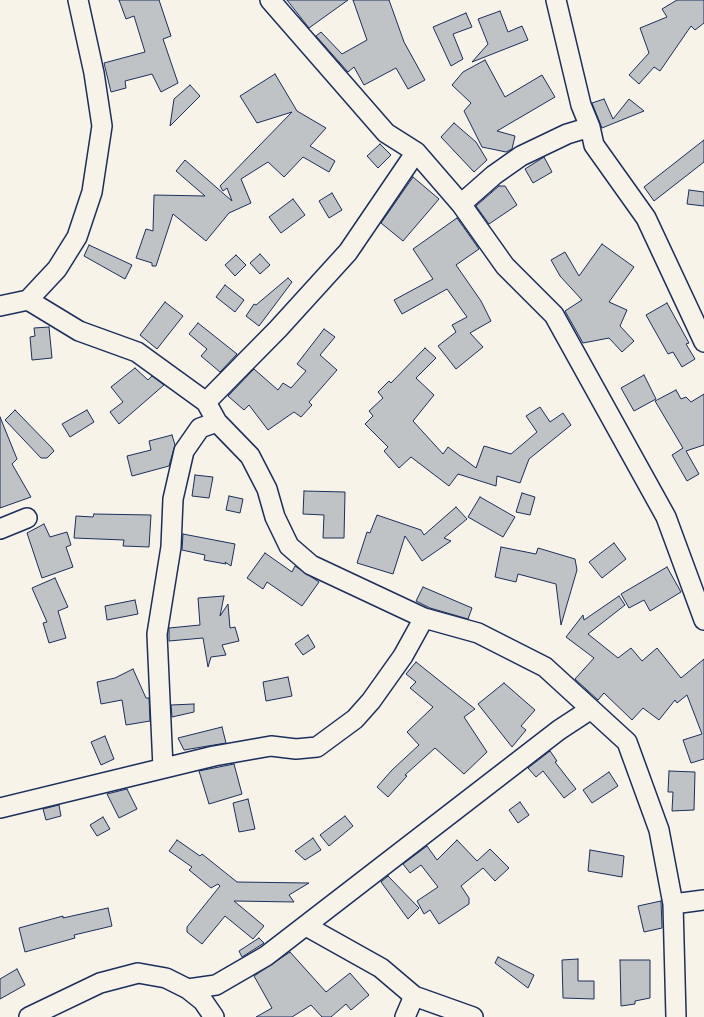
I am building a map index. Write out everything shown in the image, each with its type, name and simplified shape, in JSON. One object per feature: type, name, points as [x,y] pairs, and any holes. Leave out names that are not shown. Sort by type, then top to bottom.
[{"type":"street","points":[[0,306],[28,300],[57,269],[77,237],[92,192],[102,126],[94,73],[78,0]]},
{"type":"street","points":[[270,0],[386,134],[416,152],[461,204],[505,266],[554,315],[666,517],[704,620]]},
{"type":"street","points":[[556,0],[581,105],[590,126],[594,145],[646,218],[704,342]]},
{"type":"street","points":[[461,204],[494,175],[521,156],[567,134],[590,126]]},
{"type":"street","points":[[206,402],[278,329],[348,252],[416,152]]},
{"type":"street","points":[[28,300],[78,331],[137,352],[206,402],[217,422],[250,456],[267,489],[275,517],[289,546],[311,565],[424,618],[478,633],[514,649],[546,667],[627,742],[658,830],[673,904],[676,1017]]},
{"type":"street","points":[[163,768],[157,634],[171,547],[173,500],[184,451],[200,428],[217,422]]},
{"type":"street","points":[[0,529],[27,518]]},
{"type":"street","points":[[0,808],[214,756],[271,746],[296,749],[317,746],[355,719],[371,700],[403,656],[424,618]]},
{"type":"street","points":[[188,989],[216,985],[266,956],[558,730],[591,709]]},
{"type":"street","points":[[673,904],[704,900]]},
{"type":"street","points":[[306,926],[381,968],[414,996],[473,1017]]},
{"type":"street","points":[[29,1017],[100,983],[138,973],[166,978],[188,989],[203,1001],[214,1017]]},
{"type":"street","points":[[405,1017],[414,996]]},
{"type":"building","points":[[119,0],[159,0],[171,36],[163,39],[178,83],[161,92],[152,74],[125,81],[126,88],[111,92],[104,63],[145,52],[134,16],[126,19]]},
{"type":"building","points":[[287,0],[348,0],[309,28]]},
{"type":"building","points":[[353,0],[389,0],[404,42],[425,80],[408,89],[396,68],[364,85],[354,67],[348,72],[316,36],[321,32],[342,54],[367,40]]},
{"type":"building","points":[[677,0],[704,0],[704,23],[695,30],[691,26],[660,71],[654,67],[639,84],[629,75],[649,53],[640,28],[667,17],[662,9]]},
{"type":"building","points":[[500,11],[508,32],[522,26],[528,40],[472,62],[488,44],[478,19]]},
{"type":"building","points":[[466,13],[472,27],[453,34],[463,59],[451,66],[433,27]]},
{"type":"building","points":[[485,60],[505,97],[542,75],[555,97],[497,131],[515,136],[512,149],[506,152],[482,147],[464,111],[471,103],[452,85],[463,72]]},
{"type":"building","points":[[275,74],[297,111],[326,128],[310,146],[335,161],[329,172],[303,157],[284,177],[268,162],[241,179],[251,203],[229,213],[206,241],[173,214],[156,266],[136,258],[146,229],[153,231],[154,195],[205,196],[176,171],[185,160],[232,201],[227,188],[223,191],[220,186],[292,112],[257,123],[240,96]]},
{"type":"building","points":[[190,85],[200,96],[170,126],[174,99]]},
{"type":"building","points":[[604,99],[613,119],[629,99],[644,111],[602,128],[592,103]]},
{"type":"building","points":[[454,123],[476,142],[487,160],[474,172],[441,137]]},
{"type":"building","points":[[704,140],[704,162],[654,201],[644,187]]},
{"type":"building","points":[[380,144],[391,155],[378,168],[367,156]]},
{"type":"building","points":[[544,157],[552,172],[533,183],[525,169]]},
{"type":"building","points":[[413,177],[439,199],[403,241],[381,223]]},
{"type":"building","points":[[499,186],[505,186],[517,205],[489,224],[476,206]]},
{"type":"building","points":[[689,190],[704,192],[704,206],[687,204]]},
{"type":"building","points":[[332,193],[342,210],[329,218],[319,201]]},
{"type":"building","points":[[293,199],[305,215],[281,233],[269,217]]},
{"type":"building","points":[[457,218],[479,249],[456,265],[481,301],[491,321],[470,333],[483,347],[456,369],[438,346],[456,332],[452,325],[467,317],[447,289],[402,314],[394,300],[433,279],[413,249]]},
{"type":"building","points":[[602,244],[634,267],[609,302],[627,310],[620,326],[634,341],[622,352],[609,338],[583,343],[565,311],[582,300],[560,276],[551,260],[565,252],[579,276]]},
{"type":"building","points":[[89,245],[132,265],[125,279],[84,256]]},
{"type":"building","points":[[260,254],[270,265],[260,274],[250,263]]},
{"type":"building","points":[[236,255],[246,265],[235,276],[225,265]]},
{"type":"building","points":[[288,278],[292,282],[259,326],[246,316],[254,304],[256,305]]},
{"type":"building","points":[[225,285],[244,300],[235,312],[216,297]]},
{"type":"building","points":[[165,302],[183,316],[157,349],[140,335]]},
{"type":"building","points":[[667,303],[689,343],[686,344],[695,359],[682,367],[673,352],[668,354],[646,315]]},
{"type":"building","points":[[198,323],[237,354],[220,372],[201,356],[207,349],[189,334]]},
{"type":"building","points":[[49,327],[52,358],[32,360],[30,337],[35,336],[34,328]]},
{"type":"building","points":[[324,329],[335,337],[320,355],[337,370],[309,402],[312,405],[301,417],[294,412],[268,430],[249,405],[244,410],[228,396],[254,369],[278,390],[283,383],[291,388],[306,371],[297,364]]},
{"type":"building","points":[[425,348],[436,358],[416,378],[434,395],[413,421],[443,454],[448,447],[476,468],[484,446],[511,454],[537,432],[526,416],[540,407],[550,422],[563,413],[571,425],[529,459],[520,483],[497,476],[496,486],[458,474],[449,486],[411,457],[399,468],[384,451],[388,447],[365,424],[373,416],[369,411],[383,398],[378,392],[389,381],[391,383]]},
{"type":"building","points":[[135,368],[148,380],[152,376],[164,385],[119,424],[110,412],[123,402],[111,387]]},
{"type":"building","points":[[644,375],[656,399],[634,411],[621,388]]},
{"type":"building","points":[[676,390],[681,399],[686,397],[691,402],[704,394],[704,445],[686,451],[699,474],[687,481],[672,455],[683,448],[655,401]]},
{"type":"building","points":[[15,410],[54,451],[47,458],[41,458],[5,420]]},
{"type":"building","points":[[87,410],[94,422],[70,437],[62,424]]},
{"type":"building","points":[[0,417],[17,459],[12,464],[31,497],[0,508]]},
{"type":"building","points":[[172,435],[175,445],[169,466],[132,476],[127,456],[151,450],[149,441]]},
{"type":"building","points":[[195,475],[213,477],[209,498],[192,496]]},
{"type":"building","points":[[304,491],[345,492],[344,538],[323,538],[324,515],[303,514]]},
{"type":"building","points":[[522,493],[535,497],[530,515],[516,512]]},
{"type":"building","points":[[229,496],[243,499],[240,513],[226,510]]},
{"type":"building","points":[[480,497],[515,517],[503,537],[468,517]]},
{"type":"building","points":[[456,507],[467,519],[444,538],[451,541],[422,561],[405,536],[393,574],[357,563],[367,532],[370,533],[377,515],[421,530],[424,535]]},
{"type":"building","points":[[94,514],[151,515],[149,547],[123,546],[124,540],[74,538],[76,516],[93,517]]},
{"type":"building","points":[[44,524],[50,537],[67,532],[71,545],[66,547],[73,567],[42,578],[27,533]]},
{"type":"building","points":[[183,534],[235,544],[231,566],[225,562],[226,564],[204,560],[205,555],[182,550]]},
{"type":"building","points":[[614,543],[626,559],[602,578],[589,562]]},
{"type":"building","points":[[501,547],[536,554],[538,548],[575,559],[577,570],[561,625],[556,584],[518,574],[516,582],[495,577]]},
{"type":"building","points":[[265,553],[292,572],[295,566],[319,582],[302,606],[267,582],[263,589],[247,578]]},
{"type":"building","points":[[667,567],[681,592],[650,611],[644,600],[629,608],[621,594]]},
{"type":"building","points":[[55,578],[68,607],[58,611],[66,638],[49,643],[43,623],[47,622],[32,588]]},
{"type":"building","points":[[423,587],[472,608],[468,619],[430,608],[416,601]]},
{"type":"building","points":[[224,596],[220,616],[228,604],[230,628],[235,627],[239,641],[222,645],[226,655],[211,657],[208,667],[203,638],[169,641],[169,628],[200,625],[198,598]]},
{"type":"building","points":[[619,596],[625,605],[588,634],[618,658],[631,648],[642,661],[657,648],[681,678],[704,659],[704,759],[691,763],[683,740],[702,734],[687,695],[677,703],[675,700],[659,720],[643,708],[632,720],[604,693],[598,700],[575,679],[594,658],[566,637],[583,615],[584,620]]},
{"type":"building","points":[[135,600],[138,614],[107,620],[105,606]]},
{"type":"building","points":[[308,635],[315,647],[303,655],[295,644]]},
{"type":"building","points":[[416,662],[475,709],[464,717],[487,752],[464,774],[435,748],[405,775],[407,776],[388,797],[377,787],[419,745],[407,732],[433,707],[410,688],[416,682],[406,674]]},
{"type":"building","points":[[133,669],[146,698],[149,698],[150,721],[126,725],[122,700],[101,704],[97,682],[115,678]]},
{"type":"building","points":[[288,677],[292,696],[266,701],[263,682]]},
{"type":"building","points":[[504,683],[535,710],[521,726],[526,730],[512,747],[478,704]]},
{"type":"building","points":[[194,704],[194,712],[172,717],[171,705]]},
{"type":"building","points":[[222,727],[226,743],[184,750],[178,738]]},
{"type":"building","points":[[105,736],[114,759],[101,765],[91,742]]},
{"type":"building","points":[[550,751],[557,761],[555,762],[576,789],[564,798],[543,771],[536,777],[528,768]]},
{"type":"building","points":[[234,764],[242,794],[209,804],[199,771]]},
{"type":"building","points":[[669,771],[695,772],[694,810],[672,811],[673,792],[668,792]]},
{"type":"building","points":[[609,772],[618,786],[592,803],[583,790]]},
{"type":"building","points":[[127,789],[137,809],[119,818],[107,794]]},
{"type":"building","points":[[248,799],[255,829],[239,832],[233,803]]},
{"type":"building","points":[[520,802],[529,815],[518,823],[509,810]]},
{"type":"building","points":[[59,805],[61,816],[46,820],[43,809]]},
{"type":"building","points":[[345,816],[353,826],[329,846],[320,835]]},
{"type":"building","points":[[103,817],[110,829],[97,836],[90,825]]},
{"type":"building","points":[[313,838],[321,850],[305,860],[295,851]]},
{"type":"building","points":[[177,840],[200,856],[202,854],[237,882],[309,883],[289,895],[294,902],[234,901],[264,926],[253,939],[225,916],[202,944],[187,932],[187,927],[220,886],[218,884],[211,888],[189,870],[192,867],[169,851]]},
{"type":"building","points":[[457,840],[477,861],[490,849],[509,868],[495,881],[483,868],[461,886],[469,898],[469,904],[439,924],[430,910],[424,914],[417,901],[438,887],[421,865],[410,873],[403,864],[427,846],[437,860]]},
{"type":"building","points":[[590,850],[624,856],[622,877],[588,871]]},
{"type":"building","points":[[388,876],[419,908],[408,919],[381,882]]},
{"type":"building","points":[[661,901],[662,928],[644,932],[638,906]]},
{"type":"building","points":[[108,908],[112,926],[74,935],[75,938],[25,952],[19,928],[63,916],[63,918]]},
{"type":"building","points":[[259,938],[264,943],[242,957],[239,951]]},
{"type":"building","points":[[290,952],[326,992],[350,973],[369,995],[351,1010],[346,1004],[331,1017],[322,1017],[311,1005],[292,1017],[256,1017],[272,1008],[254,976]]},
{"type":"building","points":[[498,957],[534,975],[528,988],[495,963]]},
{"type":"building","points":[[578,959],[578,981],[594,981],[594,999],[563,998],[562,960]]},
{"type":"building","points":[[620,960],[650,960],[650,998],[635,1001],[635,1004],[621,1006]]},
{"type":"building","points":[[17,969],[25,985],[0,999],[0,979]]}]
